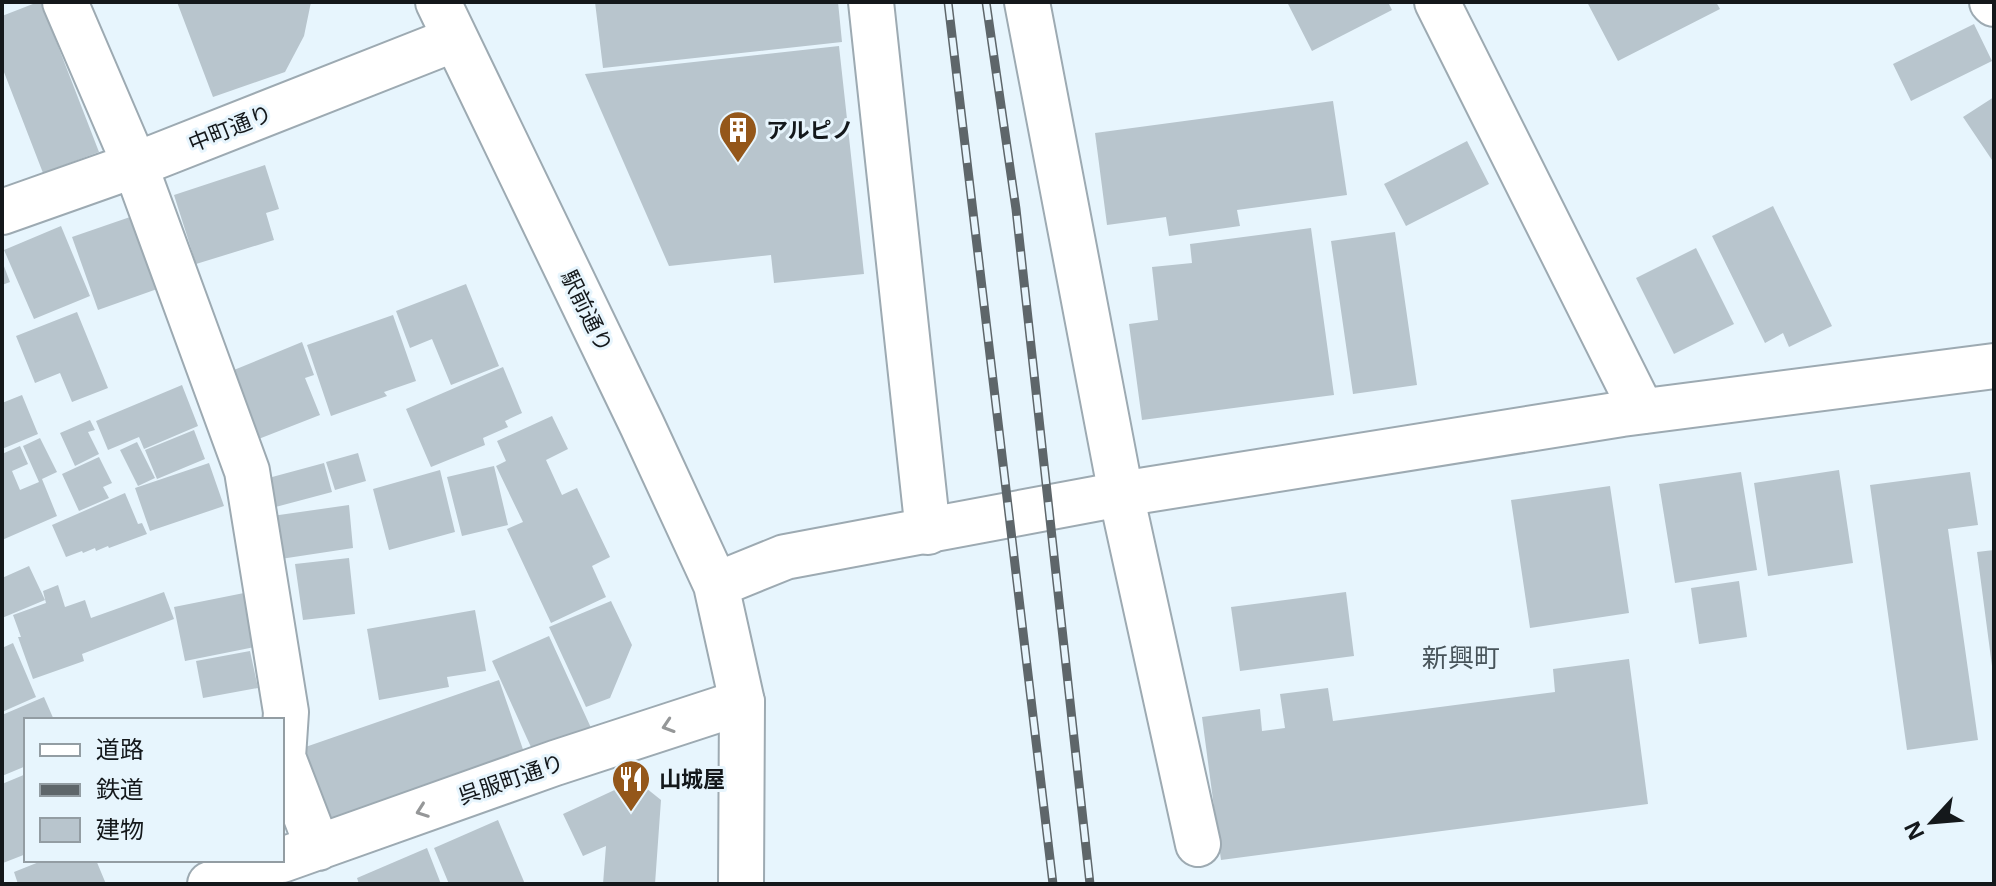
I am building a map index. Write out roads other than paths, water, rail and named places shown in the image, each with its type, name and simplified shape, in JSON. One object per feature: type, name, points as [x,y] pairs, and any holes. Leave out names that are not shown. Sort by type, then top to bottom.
[{"type":"street","points":[[65,2],[135,165],[247,471],[286,712],[284,742]]},
{"type":"street","points":[[871,2],[928,532]]},
{"type":"street","points":[[1027,2],[1121,494],[1198,844]]},
{"type":"street","points":[[1437,2],[1642,411]]},
{"type":"street","name":"中町通り","points":[[2,212],[135,165],[447,20]]},
{"type":"street","name":"駅前通り","points":[[447,20],[716,585],[742,702],[741,884]]},
{"type":"street","points":[[716,585],[785,557],[1121,494],[1642,411],[1994,366]]},
{"type":"street","name":"呉服町通り","points":[[294,856],[555,763],[742,702]]},
{"type":"street","points":[[284,766],[294,856]]},
{"type":"street","name":"呉服町通り","points":[[210,884],[276,862]]},
{"type":"railway","points":[[948,2],[1053,884]]},
{"type":"railway","points":[[986,2],[1016,209],[1090,884]]},
{"type":"place","name":"アルピノ","points":[[738,164]]},
{"type":"place","name":"山城屋","points":[[631,813]]},
{"type":"district","name":"新興町","points":[[1461,658]]}]
